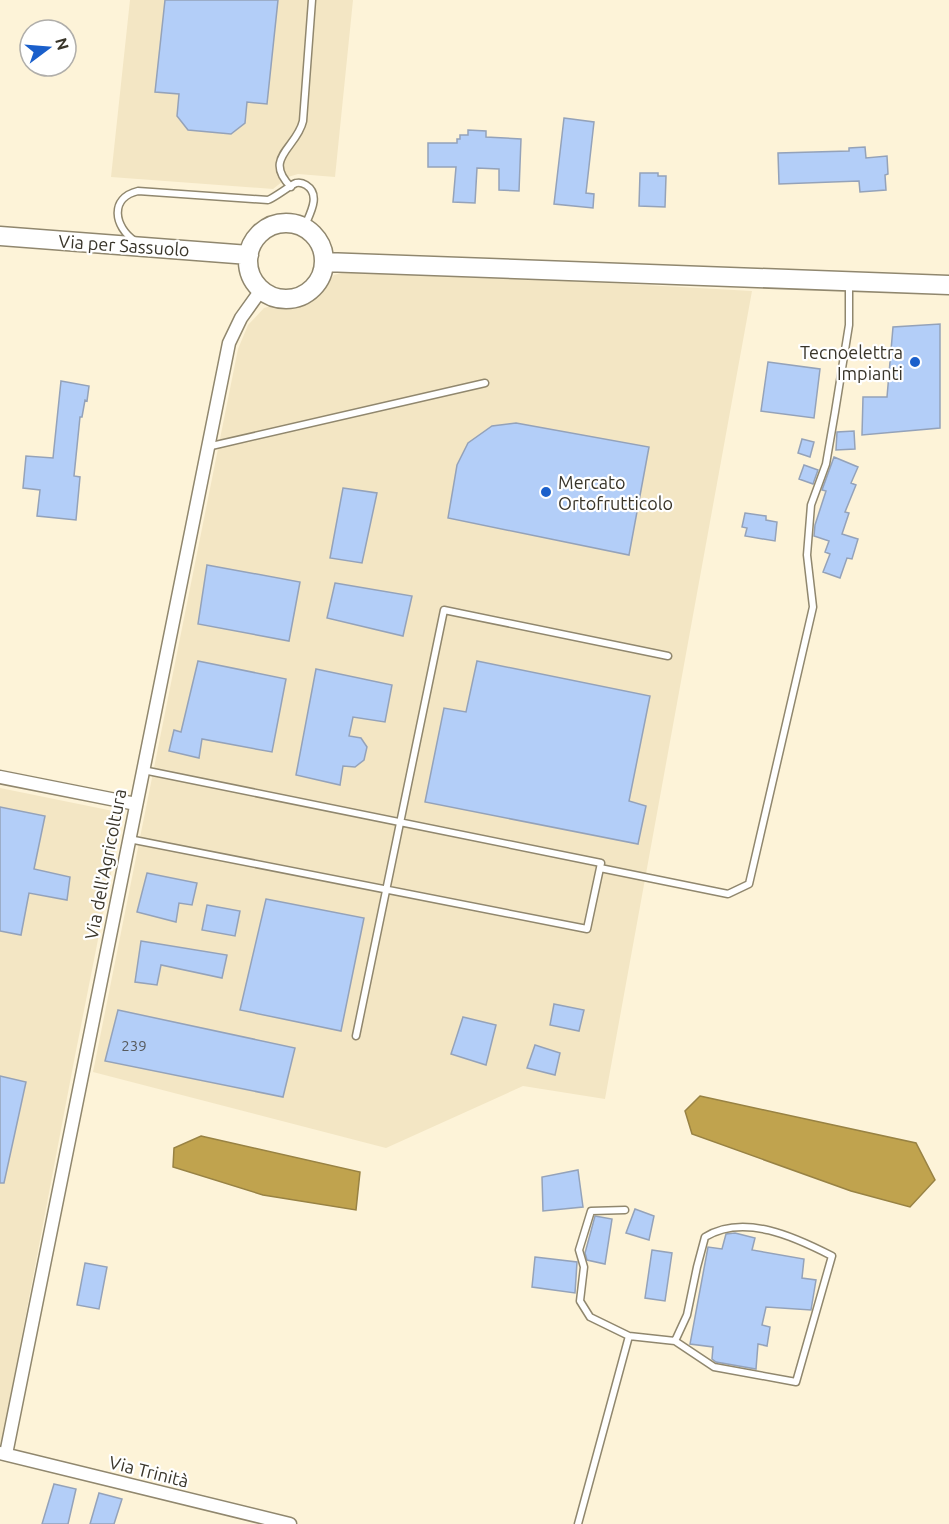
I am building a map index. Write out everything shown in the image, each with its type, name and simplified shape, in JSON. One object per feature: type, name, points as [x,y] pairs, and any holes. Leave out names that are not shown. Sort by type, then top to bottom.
[{"type":"main road","points":[[292,224],[304,228],[319,242],[324,262],[318,282],[301,296],[291,299],[270,296],[261,290],[250,274],[249,255],[252,244],[259,234],[269,227],[292,224]]},
{"type":"main road","name":"Via per Sassuolo","points":[[0,236],[249,255]]},
{"type":"main road","points":[[324,262],[949,285]]},
{"type":"street","name":"Via dell'Agricoltura","points":[[3,1454],[229,343],[241,318],[261,290]]},
{"type":"street","points":[[0,777],[136,804]]},
{"type":"street","name":"Via Trinità","points":[[3,1454],[290,1524]]},
{"type":"lane","points":[[291,187],[284,180],[280,164],[282,153],[297,137],[303,121],[312,0]]},
{"type":"lane","points":[[144,247],[124,233],[120,226],[118,207],[124,197],[130,193],[146,190],[268,200],[295,183],[302,183],[310,188],[314,195],[314,203],[304,228]]},
{"type":"lane","points":[[600,868],[728,894],[749,884],[813,607],[807,555],[812,505],[826,464],[835,412],[849,325],[850,280]]},
{"type":"lane","points":[[207,447],[485,383]]},
{"type":"lane","points":[[356,1036],[388,890],[444,610],[668,656]]},
{"type":"lane","points":[[129,839],[587,929],[601,863],[142,770]]},
{"type":"lane","points":[[625,1210],[591,1211],[579,1250],[584,1267],[580,1301],[590,1317],[629,1336],[675,1341],[714,1367],[796,1382],[832,1256],[800,1239],[743,1225],[716,1231],[705,1237],[687,1315],[675,1341]]},
{"type":"lane","points":[[578,1524],[629,1336]]},
{"type":"shaded area","points":[[130,0],[353,0],[335,177],[298,174],[288,177],[273,189],[111,177]]},
{"type":"shaded area","points":[[357,269],[752,291],[605,1099],[523,1086],[386,1148],[93,1072],[238,349],[248,325],[264,308],[298,304],[309,300],[334,275]]},
{"type":"shaded area","points":[[0,788],[123,813],[0,1451]]},
{"type":"shaded area","points":[[700,1096],[916,1143],[935,1180],[910,1207],[851,1191],[692,1134],[685,1111]]},
{"type":"shaded area","points":[[201,1136],[360,1172],[356,1210],[263,1195],[173,1167],[174,1148]]},
{"type":"building","points":[[165,0],[278,0],[267,104],[247,102],[245,123],[231,134],[188,130],[177,116],[179,94],[155,92]]},
{"type":"building","points":[[564,118],[594,122],[586,193],[594,194],[593,208],[554,204]]},
{"type":"building","points":[[468,130],[486,131],[486,137],[521,139],[519,191],[499,190],[499,169],[477,168],[475,203],[453,202],[456,167],[428,167],[428,143],[457,143],[460,135],[468,135]]},
{"type":"building","points":[[865,147],[866,158],[887,156],[886,190],[860,192],[859,181],[779,184],[778,153],[849,151],[849,148]]},
{"type":"building","points":[[640,173],[658,173],[658,176],[666,176],[665,207],[639,206]]},
{"type":"building","name":"Tecnoelettra Impianti","points":[[940,324],[940,428],[862,435],[863,397],[887,397],[893,327]]},
{"type":"building","points":[[768,362],[820,369],[814,418],[761,411]]},
{"type":"building","points":[[61,381],[89,386],[87,401],[85,400],[82,417],[80,417],[74,476],[80,477],[76,520],[37,516],[40,490],[23,488],[26,456],[53,458]]},
{"type":"building","name":"Mercato Ortofrutticolo","points":[[516,423],[649,447],[629,555],[448,518],[457,465],[468,443],[492,426]]},
{"type":"building","points":[[854,431],[855,449],[836,450],[837,432]]},
{"type":"building","points":[[802,439],[814,442],[810,457],[798,453]]},
{"type":"building","points":[[834,457],[858,467],[851,483],[856,485],[845,512],[849,513],[842,534],[858,539],[852,559],[847,558],[840,578],[823,572],[830,554],[825,552],[829,541],[814,536],[815,525],[826,491],[822,490]]},
{"type":"building","points":[[804,465],[818,470],[813,484],[799,479]]},
{"type":"building","points":[[343,488],[377,493],[362,563],[330,558]]},
{"type":"building","points":[[745,513],[766,516],[766,520],[777,522],[775,541],[745,536],[747,528],[742,527]]},
{"type":"building","points":[[207,565],[300,582],[289,641],[198,624]]},
{"type":"building","points":[[335,583],[412,596],[403,636],[327,618]]},
{"type":"building","points":[[198,661],[286,679],[272,752],[202,739],[199,758],[169,751],[174,730],[181,732]]},
{"type":"building","points":[[477,661],[650,696],[629,801],[646,806],[638,844],[425,802],[444,708],[466,712]]},
{"type":"building","points":[[316,669],[392,685],[385,722],[353,717],[349,736],[361,738],[367,747],[364,760],[355,767],[343,766],[340,785],[296,775]]},
{"type":"building","points":[[0,807],[45,816],[34,869],[70,877],[67,900],[29,893],[21,935],[0,931]]},
{"type":"building","points":[[147,873],[197,883],[192,905],[179,903],[176,922],[137,912]]},
{"type":"building","points":[[266,899],[364,918],[341,1031],[240,1010]]},
{"type":"building","points":[[207,905],[240,911],[235,936],[202,930]]},
{"type":"building","points":[[141,941],[227,955],[222,978],[161,965],[157,985],[135,982]]},
{"type":"building","points":[[554,1004],[584,1010],[579,1031],[550,1025]]},
{"type":"building","points":[[118,1010],[295,1048],[283,1097],[105,1061]]},
{"type":"building","points":[[463,1017],[496,1025],[486,1065],[451,1054]]},
{"type":"building","points":[[535,1045],[560,1053],[555,1075],[527,1068]]},
{"type":"building","points":[[0,1076],[26,1082],[4,1183],[0,1183]]},
{"type":"building","points":[[578,1170],[583,1207],[543,1211],[542,1177]]},
{"type":"building","points":[[635,1209],[654,1216],[649,1240],[626,1233]]},
{"type":"building","points":[[595,1216],[612,1219],[605,1264],[587,1260],[585,1253]]},
{"type":"building","points":[[735,1233],[755,1238],[752,1250],[804,1259],[802,1278],[816,1280],[811,1310],[766,1307],[762,1325],[770,1327],[767,1346],[758,1344],[756,1369],[716,1362],[712,1359],[713,1347],[690,1344],[708,1247],[722,1249],[726,1234]]},
{"type":"building","points":[[652,1250],[672,1253],[665,1301],[645,1298]]},
{"type":"building","points":[[535,1257],[577,1262],[575,1293],[532,1287]]},
{"type":"building","points":[[85,1263],[107,1267],[99,1309],[77,1305]]},
{"type":"building","points":[[54,1484],[76,1489],[68,1524],[42,1524]]},
{"type":"building","points":[[99,1493],[122,1499],[114,1524],[90,1524]]},
{"type":"place","name":"Tecnoelettra Impianti","points":[[915,362]]},
{"type":"place","name":"Mercato Ortofrutticolo","points":[[546,492]]}]
